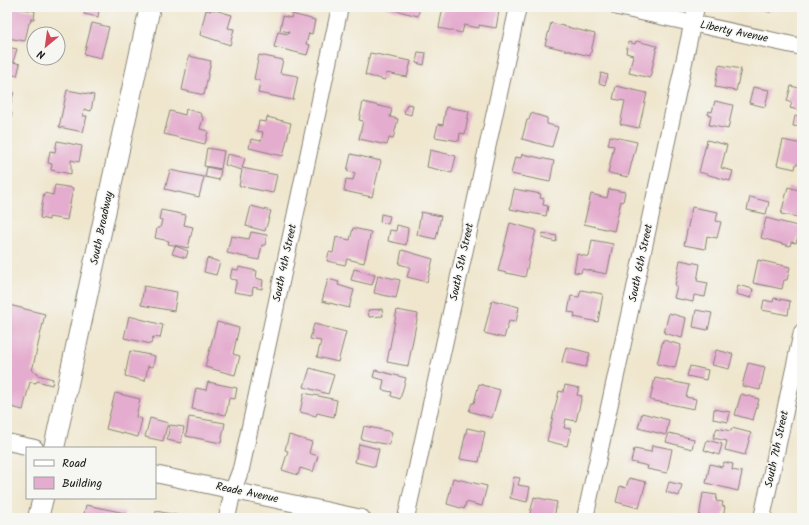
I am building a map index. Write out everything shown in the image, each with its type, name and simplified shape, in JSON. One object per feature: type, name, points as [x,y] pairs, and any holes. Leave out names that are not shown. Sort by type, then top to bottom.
[{"type":"street","name":"South Broadway","points":[[54,447],[150,7]]},
{"type":"street","name":"South 4th Street","points":[[227,518],[233,490],[242,461],[340,7]]},
{"type":"street","name":"South 5th Street","points":[[406,518],[518,7]]},
{"type":"street","name":"Liberty Avenue","points":[[618,7],[802,46]]},
{"type":"street","name":"South 6th Street","points":[[585,518],[696,7]]},
{"type":"street","name":"South 7th Street","points":[[762,518],[802,332]]},
{"type":"street","points":[[7,442],[30,447]]},
{"type":"street","name":"Reade Avenue","points":[[156,474],[362,518]]},
{"type":"street","points":[[38,518],[43,499]]},
{"type":"building","points":[[11,7],[35,11],[34,19],[31,19],[28,26],[26,26],[25,41],[7,38],[7,24]]},
{"type":"building","points":[[86,7],[99,10],[98,17],[84,14]]},
{"type":"building","points":[[383,7],[420,7],[418,16]]},
{"type":"building","points":[[443,7],[479,7],[499,11],[496,28],[479,25],[479,28],[464,25],[462,33],[439,28]]},
{"type":"building","points":[[752,7],[771,7],[770,12]]},
{"type":"building","points":[[211,9],[232,15],[228,28],[234,29],[230,45],[200,35],[206,10],[211,11]]},
{"type":"building","points":[[292,14],[315,20],[312,34],[309,33],[306,44],[310,45],[307,55],[274,47],[278,32],[288,34],[289,32],[280,30],[283,16],[291,18]]},
{"type":"building","points":[[92,23],[109,27],[101,58],[84,54]]},
{"type":"building","points":[[551,23],[595,34],[590,56],[545,45]]},
{"type":"building","points":[[636,41],[657,46],[650,78],[629,73],[633,55],[626,53],[628,42],[635,44]]},
{"type":"building","points":[[7,47],[17,49],[13,62],[20,64],[17,76],[11,74],[10,81],[7,81]]},
{"type":"building","points":[[418,52],[426,53],[424,65],[416,63]]},
{"type":"building","points":[[370,53],[411,61],[407,77],[386,73],[385,80],[365,75]]},
{"type":"building","points":[[259,55],[283,60],[280,73],[298,76],[293,100],[258,93],[260,81],[254,79]]},
{"type":"building","points":[[189,56],[211,61],[204,95],[182,90]]},
{"type":"building","points":[[719,65],[741,69],[736,91],[715,87]]},
{"type":"building","points":[[601,73],[608,75],[605,85],[599,83]]},
{"type":"building","points":[[800,82],[802,83],[802,111],[790,108],[792,103],[787,101],[791,86],[799,88]]},
{"type":"building","points":[[616,86],[647,93],[639,128],[620,124],[625,101],[613,99]]},
{"type":"building","points":[[753,87],[769,90],[765,107],[749,103]]},
{"type":"building","points":[[7,90],[14,92],[8,112],[12,113],[9,122],[7,122]]},
{"type":"building","points":[[67,90],[94,95],[91,111],[84,109],[83,116],[87,116],[83,132],[59,127]]},
{"type":"building","points":[[715,101],[733,105],[728,129],[709,125],[711,116],[708,115],[709,111],[712,112]]},
{"type":"building","points":[[363,102],[392,109],[390,117],[398,119],[393,139],[389,138],[387,145],[359,139],[363,121],[359,120]]},
{"type":"building","points":[[407,104],[413,105],[411,115],[404,113]]},
{"type":"building","points":[[446,107],[469,111],[465,134],[460,133],[459,141],[435,137],[438,124],[443,125]]},
{"type":"building","points":[[186,109],[200,113],[203,118],[200,129],[208,131],[205,144],[164,134],[170,111],[185,115]]},
{"type":"building","points":[[531,113],[547,118],[547,124],[558,127],[552,147],[522,139],[527,120],[529,120]]},
{"type":"building","points":[[795,116],[802,117],[802,127],[793,126]]},
{"type":"building","points":[[267,117],[291,123],[283,156],[249,148],[251,139],[261,141],[263,132],[257,131],[259,121],[266,122]]},
{"type":"building","points":[[610,136],[637,142],[628,177],[608,173],[614,146],[608,145]]},
{"type":"building","points":[[707,140],[727,145],[721,168],[733,171],[730,181],[699,172]]},
{"type":"building","points":[[783,140],[802,144],[802,165],[796,164],[795,169],[777,165]]},
{"type":"building","points":[[57,141],[82,146],[79,162],[71,160],[71,174],[51,170],[52,164],[48,163],[50,151],[55,152]]},
{"type":"building","points":[[207,148],[224,151],[221,169],[204,166]]},
{"type":"building","points":[[430,150],[456,156],[452,173],[427,167]]},
{"type":"building","points":[[227,154],[245,158],[242,168],[277,175],[273,193],[239,186],[242,170],[225,165]]},
{"type":"building","points":[[351,154],[381,161],[372,197],[344,191],[346,179],[353,180],[355,173],[347,171]]},
{"type":"building","points":[[522,154],[554,161],[550,182],[511,174],[515,157],[521,158]]},
{"type":"building","points":[[207,167],[221,170],[219,180],[205,177]]},
{"type":"building","points":[[170,170],[204,177],[199,197],[165,189]]},
{"type":"building","points":[[55,185],[73,188],[67,220],[49,217],[49,220],[40,218],[44,193],[53,195]]},
{"type":"building","points":[[788,187],[802,191],[802,218],[781,214]]},
{"type":"building","points":[[514,189],[541,194],[540,198],[544,199],[543,205],[548,206],[546,216],[510,209]]},
{"type":"building","points":[[609,189],[625,192],[623,202],[621,201],[614,231],[584,224],[591,194],[607,198]]},
{"type":"building","points":[[750,197],[769,202],[766,214],[747,210]]},
{"type":"building","points":[[251,206],[271,211],[265,231],[246,226]]},
{"type":"building","points":[[692,207],[718,212],[716,221],[721,222],[717,238],[707,236],[705,249],[684,245]]},
{"type":"building","points":[[161,210],[186,215],[184,225],[193,227],[188,248],[168,244],[169,241],[155,238],[157,228],[160,228],[162,220],[159,219]]},
{"type":"building","points":[[421,212],[441,216],[436,239],[417,235]]},
{"type":"building","points":[[381,214],[390,216],[388,224],[380,222]]},
{"type":"building","points":[[766,218],[801,227],[796,243],[791,242],[790,246],[761,238]]},
{"type":"building","points":[[510,223],[536,230],[525,277],[498,271]]},
{"type":"building","points":[[397,225],[408,228],[406,245],[388,241],[390,230],[396,231]]},
{"type":"building","points":[[353,228],[371,232],[364,263],[347,259],[345,265],[327,261],[329,252],[333,253],[336,237],[350,240]]},
{"type":"building","points":[[251,232],[267,235],[265,245],[262,245],[259,260],[227,253],[231,236],[249,239]]},
{"type":"building","points":[[543,233],[557,236],[556,242],[542,238]]},
{"type":"building","points":[[592,240],[613,244],[607,274],[582,269],[581,273],[574,272],[577,254],[589,257]]},
{"type":"building","points":[[175,246],[188,251],[186,258],[172,254]]},
{"type":"building","points":[[402,250],[433,259],[427,282],[407,277],[410,267],[399,264]]},
{"type":"building","points":[[207,258],[220,262],[216,275],[204,272]]},
{"type":"building","points":[[680,260],[700,264],[697,281],[708,283],[705,297],[694,295],[693,302],[674,298]]},
{"type":"building","points":[[758,260],[790,267],[787,280],[784,280],[782,289],[753,283]]},
{"type":"building","points":[[239,267],[257,271],[256,278],[263,280],[262,289],[253,287],[252,295],[234,292],[237,280],[230,279],[232,269],[238,270]]},
{"type":"building","points":[[354,269],[375,275],[372,285],[351,280]]},
{"type":"building","points":[[378,275],[400,280],[396,298],[374,293]]},
{"type":"building","points":[[328,279],[339,282],[338,285],[354,290],[349,308],[322,301]]},
{"type":"building","points":[[738,285],[753,289],[751,298],[736,294]]},
{"type":"building","points":[[144,286],[177,292],[174,311],[141,305]]},
{"type":"building","points":[[581,290],[603,294],[598,322],[574,317],[575,313],[568,312],[571,296],[579,297]]},
{"type":"building","points":[[774,298],[790,301],[788,315],[762,310],[764,300],[773,302]]},
{"type":"building","points":[[492,300],[519,307],[516,322],[509,321],[504,338],[484,333]]},
{"type":"building","points":[[9,305],[45,314],[32,371],[38,373],[38,375],[53,379],[52,385],[37,381],[36,383],[30,382],[23,410],[7,406],[7,313]]},
{"type":"building","points":[[382,309],[383,316],[369,317],[368,310]]},
{"type":"building","points":[[397,310],[418,314],[408,366],[387,362]]},
{"type":"building","points":[[696,310],[712,313],[708,330],[693,327]]},
{"type":"building","points":[[669,313],[686,318],[682,338],[664,333]]},
{"type":"building","points":[[129,316],[163,325],[160,338],[153,337],[151,344],[124,338]]},
{"type":"building","points":[[217,322],[239,328],[233,354],[240,356],[235,375],[205,367]]},
{"type":"building","points":[[314,324],[346,332],[338,362],[317,357],[321,341],[310,339]]},
{"type":"building","points":[[663,340],[681,345],[675,368],[657,364]]},
{"type":"building","points":[[566,347],[590,353],[586,367],[562,362]]},
{"type":"building","points":[[716,350],[733,354],[729,369],[712,365]]},
{"type":"building","points":[[130,351],[155,356],[153,367],[148,366],[145,381],[125,376]]},
{"type":"building","points":[[748,363],[765,367],[760,390],[742,386]]},
{"type":"building","points":[[690,366],[708,370],[706,380],[687,376]]},
{"type":"building","points":[[310,368],[334,375],[328,394],[304,387]]},
{"type":"building","points":[[375,370],[406,378],[400,399],[391,396],[392,392],[382,390],[384,380],[373,377]]},
{"type":"building","points":[[655,378],[689,385],[686,397],[696,399],[694,409],[650,400]]},
{"type":"building","points":[[208,382],[237,388],[235,399],[229,398],[226,415],[192,409],[196,388],[206,390]]},
{"type":"building","points":[[479,384],[500,390],[492,418],[469,411],[472,403],[474,403]]},
{"type":"building","points":[[565,385],[579,388],[577,395],[582,396],[576,421],[566,419],[564,428],[571,429],[567,446],[547,441],[559,391],[563,392]]},
{"type":"building","points":[[115,393],[140,399],[136,417],[142,419],[138,437],[106,429]]},
{"type":"building","points":[[304,393],[337,400],[334,417],[317,413],[316,416],[300,412]]},
{"type":"building","points":[[741,394],[759,399],[753,420],[735,415]]},
{"type":"building","points":[[714,409],[730,412],[728,422],[713,419]]},
{"type":"building","points":[[642,413],[669,420],[666,435],[638,428]]},
{"type":"building","points":[[189,417],[225,423],[221,443],[186,436]]},
{"type":"building","points":[[150,418],[168,423],[163,441],[145,437]]},
{"type":"building","points":[[170,425],[184,427],[181,443],[167,440]]},
{"type":"building","points":[[364,426],[392,432],[389,445],[361,439]]},
{"type":"building","points":[[467,428],[485,432],[479,462],[460,459]]},
{"type":"building","points":[[717,428],[731,431],[732,428],[751,433],[745,455],[725,450],[727,441],[713,438]]},
{"type":"building","points":[[669,433],[694,439],[692,449],[666,442]]},
{"type":"building","points":[[289,435],[312,442],[309,453],[318,456],[313,472],[300,468],[298,475],[282,470],[288,451],[285,450]]},
{"type":"building","points":[[707,440],[722,444],[719,455],[704,450]]},
{"type":"building","points":[[359,444],[379,449],[375,467],[355,462]]},
{"type":"building","points":[[652,445],[672,449],[667,473],[647,469],[648,466],[631,462],[634,449],[651,452]]},
{"type":"building","points":[[724,462],[733,464],[732,470],[742,472],[738,491],[706,483],[710,464],[722,467]]},
{"type":"building","points":[[514,477],[520,478],[518,485],[530,487],[527,502],[510,498]]},
{"type":"building","points":[[453,478],[487,486],[482,506],[466,502],[464,509],[447,504]]},
{"type":"building","points":[[629,478],[646,482],[639,508],[616,502],[620,486],[626,488]]},
{"type":"building","points":[[669,482],[682,485],[679,496],[666,492]]},
{"type":"building","points":[[703,493],[717,495],[716,501],[723,502],[722,506],[725,507],[723,518],[699,518]]},
{"type":"building","points":[[534,497],[557,502],[554,518],[529,518]]},
{"type":"building","points":[[86,505],[125,513],[124,518],[83,518]]},
{"type":"building","points":[[156,511],[186,517],[186,518],[155,518]]}]
